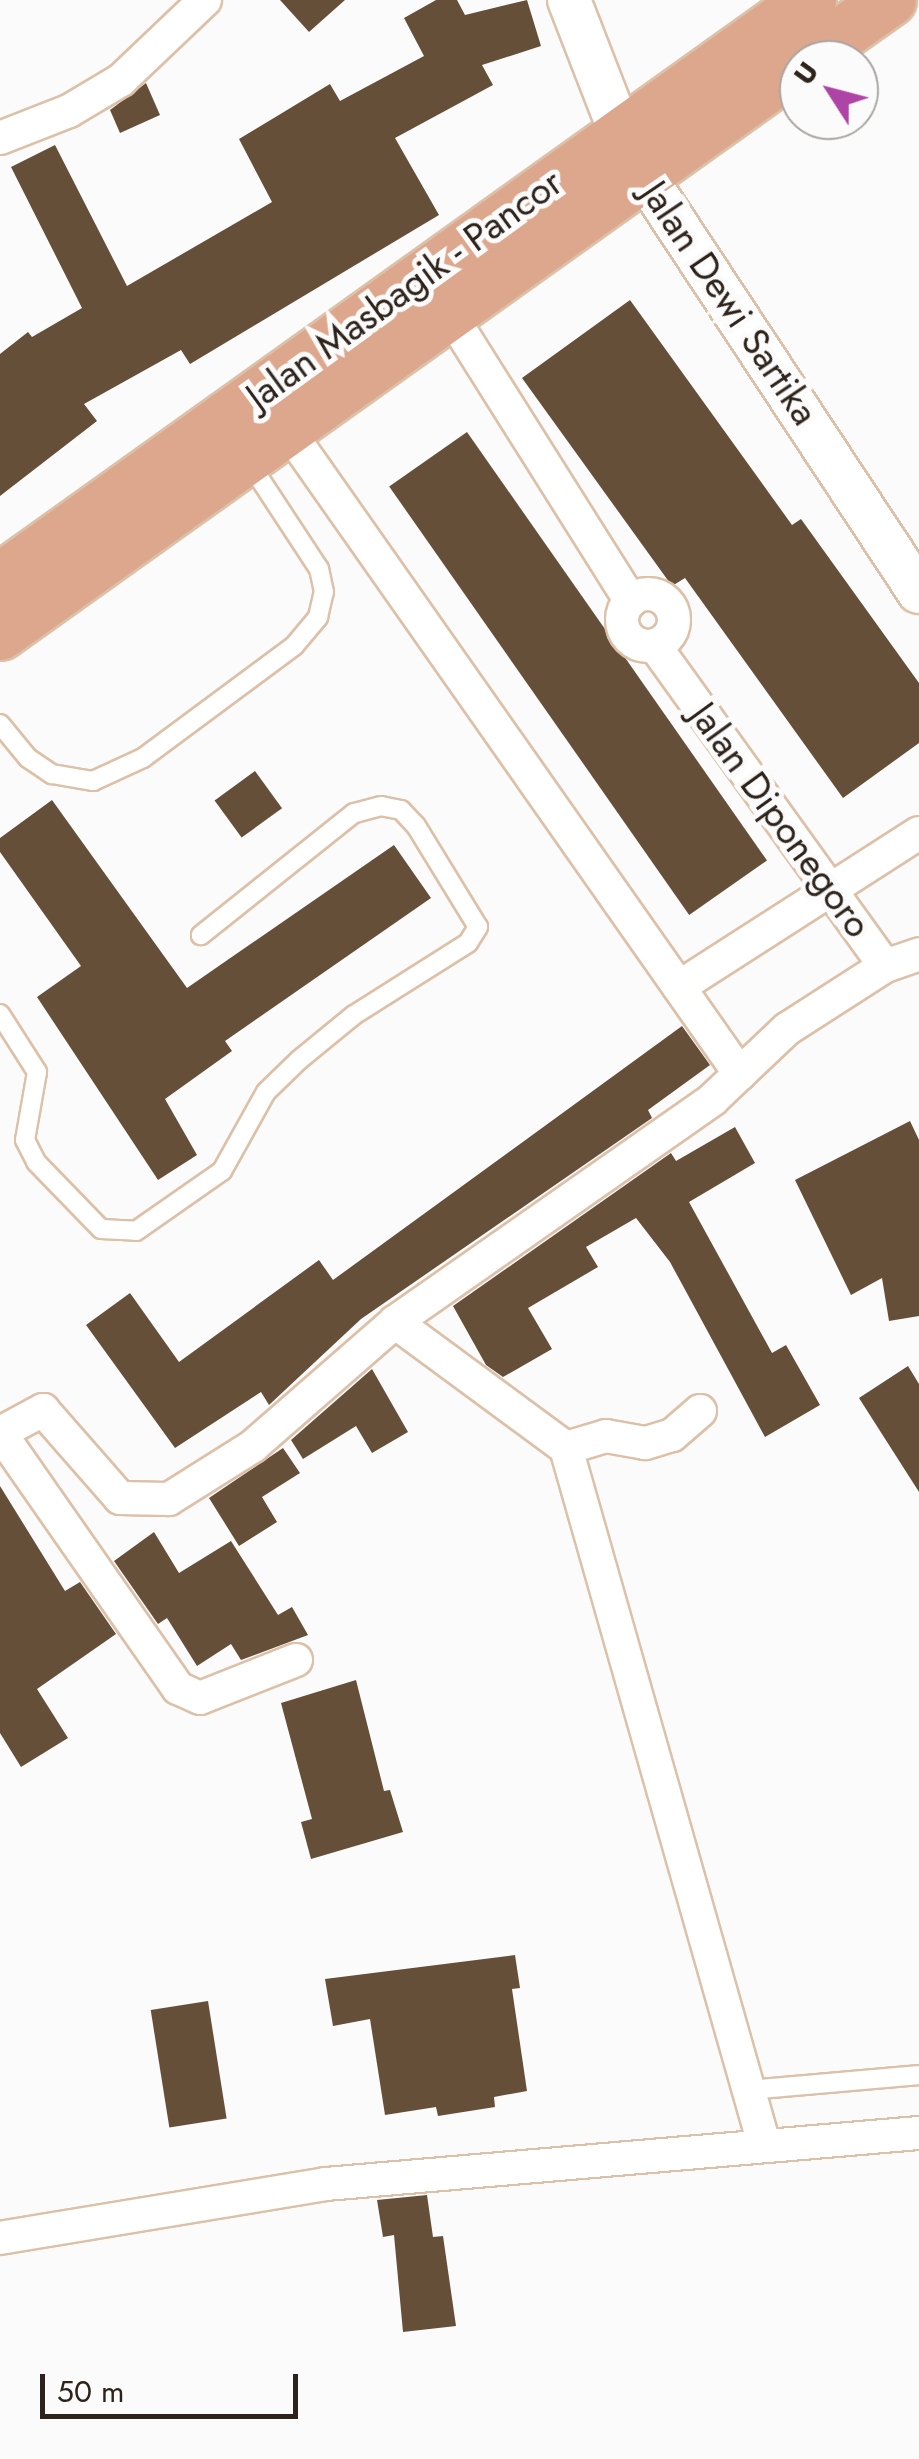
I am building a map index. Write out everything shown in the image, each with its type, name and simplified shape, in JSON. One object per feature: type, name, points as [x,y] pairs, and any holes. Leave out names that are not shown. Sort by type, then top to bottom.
[{"type":"main road","name":"Jalan Masbagik - Pancor","points":[[0,580],[251,438],[450,314],[810,0]]},
{"type":"main road","points":[[833,40],[890,0]]},
{"type":"main road","name":"Jalan Masbagik - Pancor","points":[[0,634],[251,438],[633,155],[779,75]]},
{"type":"street","points":[[0,138],[70,111],[121,80],[205,0]]},
{"type":"street","name":"Jalan Dewi Sartika","points":[[570,0],[633,155],[919,592]]},
{"type":"street","name":"Jalan Diponegoro","points":[[450,314],[631,601],[653,595],[671,608],[672,631],[655,646],[886,966],[919,954]]},
{"type":"street","points":[[251,438],[679,987],[740,1074]]},
{"type":"street","points":[[679,987],[835,892],[919,834]]},
{"type":"street","points":[[296,1660],[200,1698],[178,1688],[0,1433],[42,1410],[120,1498],[169,1499],[253,1446],[395,1322],[629,1161],[740,1074],[787,1029],[886,966]]},
{"type":"street","points":[[395,1322],[566,1448],[764,2144]]},
{"type":"street","points":[[566,1448],[606,1436],[645,1443],[672,1435],[700,1412]]},
{"type":"street","points":[[0,2238],[326,2184],[764,2144],[919,2134]]},
{"type":"lane","points":[[0,724],[28,758],[52,774],[93,780],[143,758],[294,646],[318,617],[324,592],[319,569],[251,438]]},
{"type":"lane","points":[[0,1014],[37,1072],[25,1140],[36,1162],[100,1229],[136,1231],[222,1171],[266,1092],[299,1060],[354,1014],[468,943],[478,927],[416,826],[401,810],[381,806],[354,814],[201,936]]},
{"type":"lane","points":[[749,2090],[919,2075]]},
{"type":"building","points":[[280,0],[345,0],[309,32]]},
{"type":"building","points":[[436,0],[457,0],[465,15],[527,0],[541,46],[482,65],[493,85],[395,138],[439,215],[190,364],[181,350],[84,404],[97,421],[0,496],[0,354],[28,332],[32,337],[82,308],[11,167],[55,145],[127,286],[272,202],[239,139],[330,84],[340,101],[424,56],[404,18]]},
{"type":"building","points":[[146,83],[160,115],[120,133],[110,110]]},
{"type":"building","points":[[630,300],[792,525],[801,519],[919,683],[919,743],[843,798],[685,578],[672,586],[522,378]]},
{"type":"building","points":[[467,432],[767,860],[689,915],[389,486]]},
{"type":"building","points":[[255,771],[282,808],[242,838],[215,800]]},
{"type":"building","points":[[52,800],[187,988],[394,845],[431,898],[225,1041],[232,1051],[165,1099],[197,1155],[158,1180],[37,997],[81,966],[0,852],[0,838]]},
{"type":"building","points":[[682,1026],[710,1065],[648,1110],[652,1118],[361,1319],[269,1405],[261,1392],[175,1448],[86,1325],[130,1293],[179,1362],[319,1260],[333,1280]]},
{"type":"building","points":[[910,1121],[919,1140],[919,1316],[889,1321],[882,1278],[851,1295],[795,1180]]},
{"type":"building","points":[[735,1127],[755,1163],[689,1202],[772,1353],[786,1345],[820,1405],[765,1437],[670,1262],[636,1218],[586,1247],[598,1267],[528,1308],[552,1349],[503,1377],[486,1365],[453,1306],[671,1153],[676,1161]]},
{"type":"building","points":[[908,1366],[919,1384],[919,1492],[859,1398]]},
{"type":"building","points":[[372,1369],[408,1432],[372,1453],[356,1426],[303,1459],[291,1440]]},
{"type":"building","points":[[283,1448],[300,1473],[262,1497],[277,1522],[239,1546],[209,1498]]},
{"type":"building","points":[[0,1486],[65,1591],[80,1582],[116,1634],[37,1689],[68,1738],[21,1767],[0,1733]]},
{"type":"building","points":[[154,1532],[179,1573],[231,1541],[278,1615],[292,1607],[308,1635],[241,1660],[231,1644],[197,1666],[167,1618],[158,1624],[114,1561]]},
{"type":"building","points":[[356,1680],[384,1791],[390,1790],[403,1832],[311,1859],[301,1822],[312,1819],[281,1703]]},
{"type":"building","points":[[515,1955],[520,1988],[512,1989],[527,2091],[494,2097],[495,2107],[438,2116],[436,2107],[385,2115],[370,2019],[333,2026],[325,1979]]},
{"type":"building","points":[[208,2001],[227,2119],[169,2128],[151,2010]]},
{"type":"building","points":[[427,2195],[433,2237],[443,2236],[456,2326],[403,2332],[394,2235],[383,2237],[377,2200]]}]
